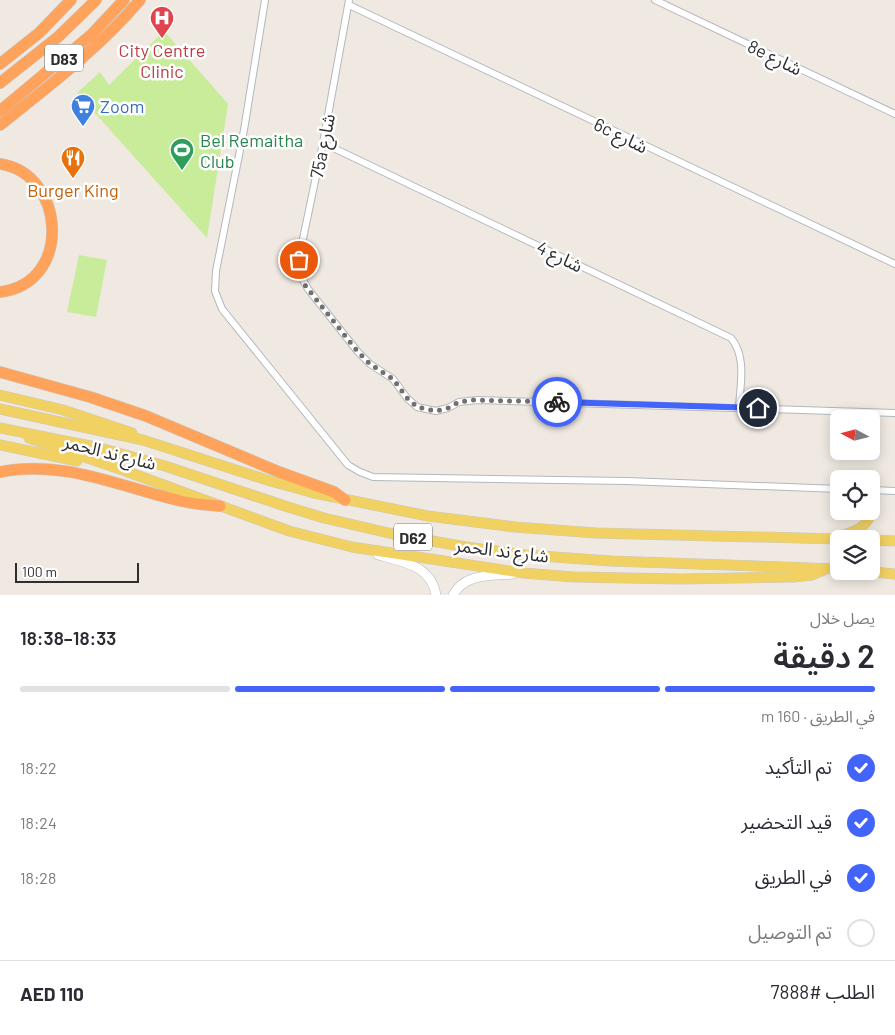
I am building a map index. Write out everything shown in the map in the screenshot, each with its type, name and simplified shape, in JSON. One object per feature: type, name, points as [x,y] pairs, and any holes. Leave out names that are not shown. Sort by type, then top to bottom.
[{"type":"highway","points":[[0,64],[39,32],[72,0]]},
{"type":"highway","name":"D83","points":[[0,83],[58,37],[96,0]]},
{"type":"highway","name":"D83","points":[[0,111],[91,35],[124,0]]},
{"type":"highway","points":[[0,125],[62,77],[94,49],[140,0]]},
{"type":"highway","points":[[0,164],[23,172],[37,186],[47,203],[52,223],[51,246],[42,268],[27,284],[19,288],[0,292]]},
{"type":"highway","points":[[0,372],[71,391],[146,416],[279,472],[334,492],[345,500]]},
{"type":"highway","points":[[0,472],[38,468],[68,470],[182,501],[220,506]]},
{"type":"main road","points":[[0,395],[63,410],[117,427],[144,440]]},
{"type":"main road","name":"شارع ند الحمر","points":[[0,409],[144,440],[267,480],[345,500],[428,516],[547,530],[596,533],[830,539]]},
{"type":"main road","name":"شارع ند الحمر","points":[[0,428],[100,448],[165,466],[288,508],[324,518],[394,534],[466,547],[526,555],[602,560],[830,569]]},
{"type":"main road","points":[[0,428],[288,532],[352,547],[523,573],[574,578],[794,577],[830,570]]},
{"type":"main road","points":[[0,445],[120,470]]},
{"type":"main road","points":[[855,530],[863,526],[868,520]]},
{"type":"main road","points":[[880,540],[895,541]]},
{"type":"main road","points":[[880,573],[895,574]]},
{"type":"street","points":[[265,0],[245,121],[215,276],[215,291],[222,309],[348,465],[360,472],[373,476],[830,489]]},
{"type":"street","name":"8e شارع","points":[[656,0],[895,114]]},
{"type":"street","name":"75a شارع","points":[[349,2],[299,260],[302,278],[308,289],[358,352],[370,364],[393,379],[412,403],[423,409],[436,411],[459,402],[478,400],[895,413]]},
{"type":"street","name":"6c شارع","points":[[349,2],[895,264]]},
{"type":"street","name":"شارع 4","points":[[323,143],[731,338],[741,354],[739,408]]},
{"type":"street","points":[[880,490],[895,491]]},
{"type":"street","points":[[352,547],[417,566],[428,576],[433,584],[436,595]]},
{"type":"street","points":[[453,595],[461,584],[469,579],[523,573]]},
{"type":"green space","name":"Bel Remaitha Club","points":[[164,31],[228,104],[207,238],[77,93],[100,72],[109,85]]},
{"type":"green space","points":[[79,255],[107,260],[96,317],[67,312]]},
{"type":"way so far","points":[[299,260],[304,284],[352,346],[376,369],[393,379],[407,398],[417,407],[436,411],[448,408],[459,402],[472,400],[557,402]]},
{"type":"place","name":"City Centre Clinic","points":[[162,39]]},
{"type":"place","name":"Zoom","points":[[83,127]]},
{"type":"place","name":"Bel Remaitha Club","points":[[182,171]]},
{"type":"place","name":"Burger King","points":[[73,179]]},
{"type":"route","points":[[557,402],[758,408]]}]
